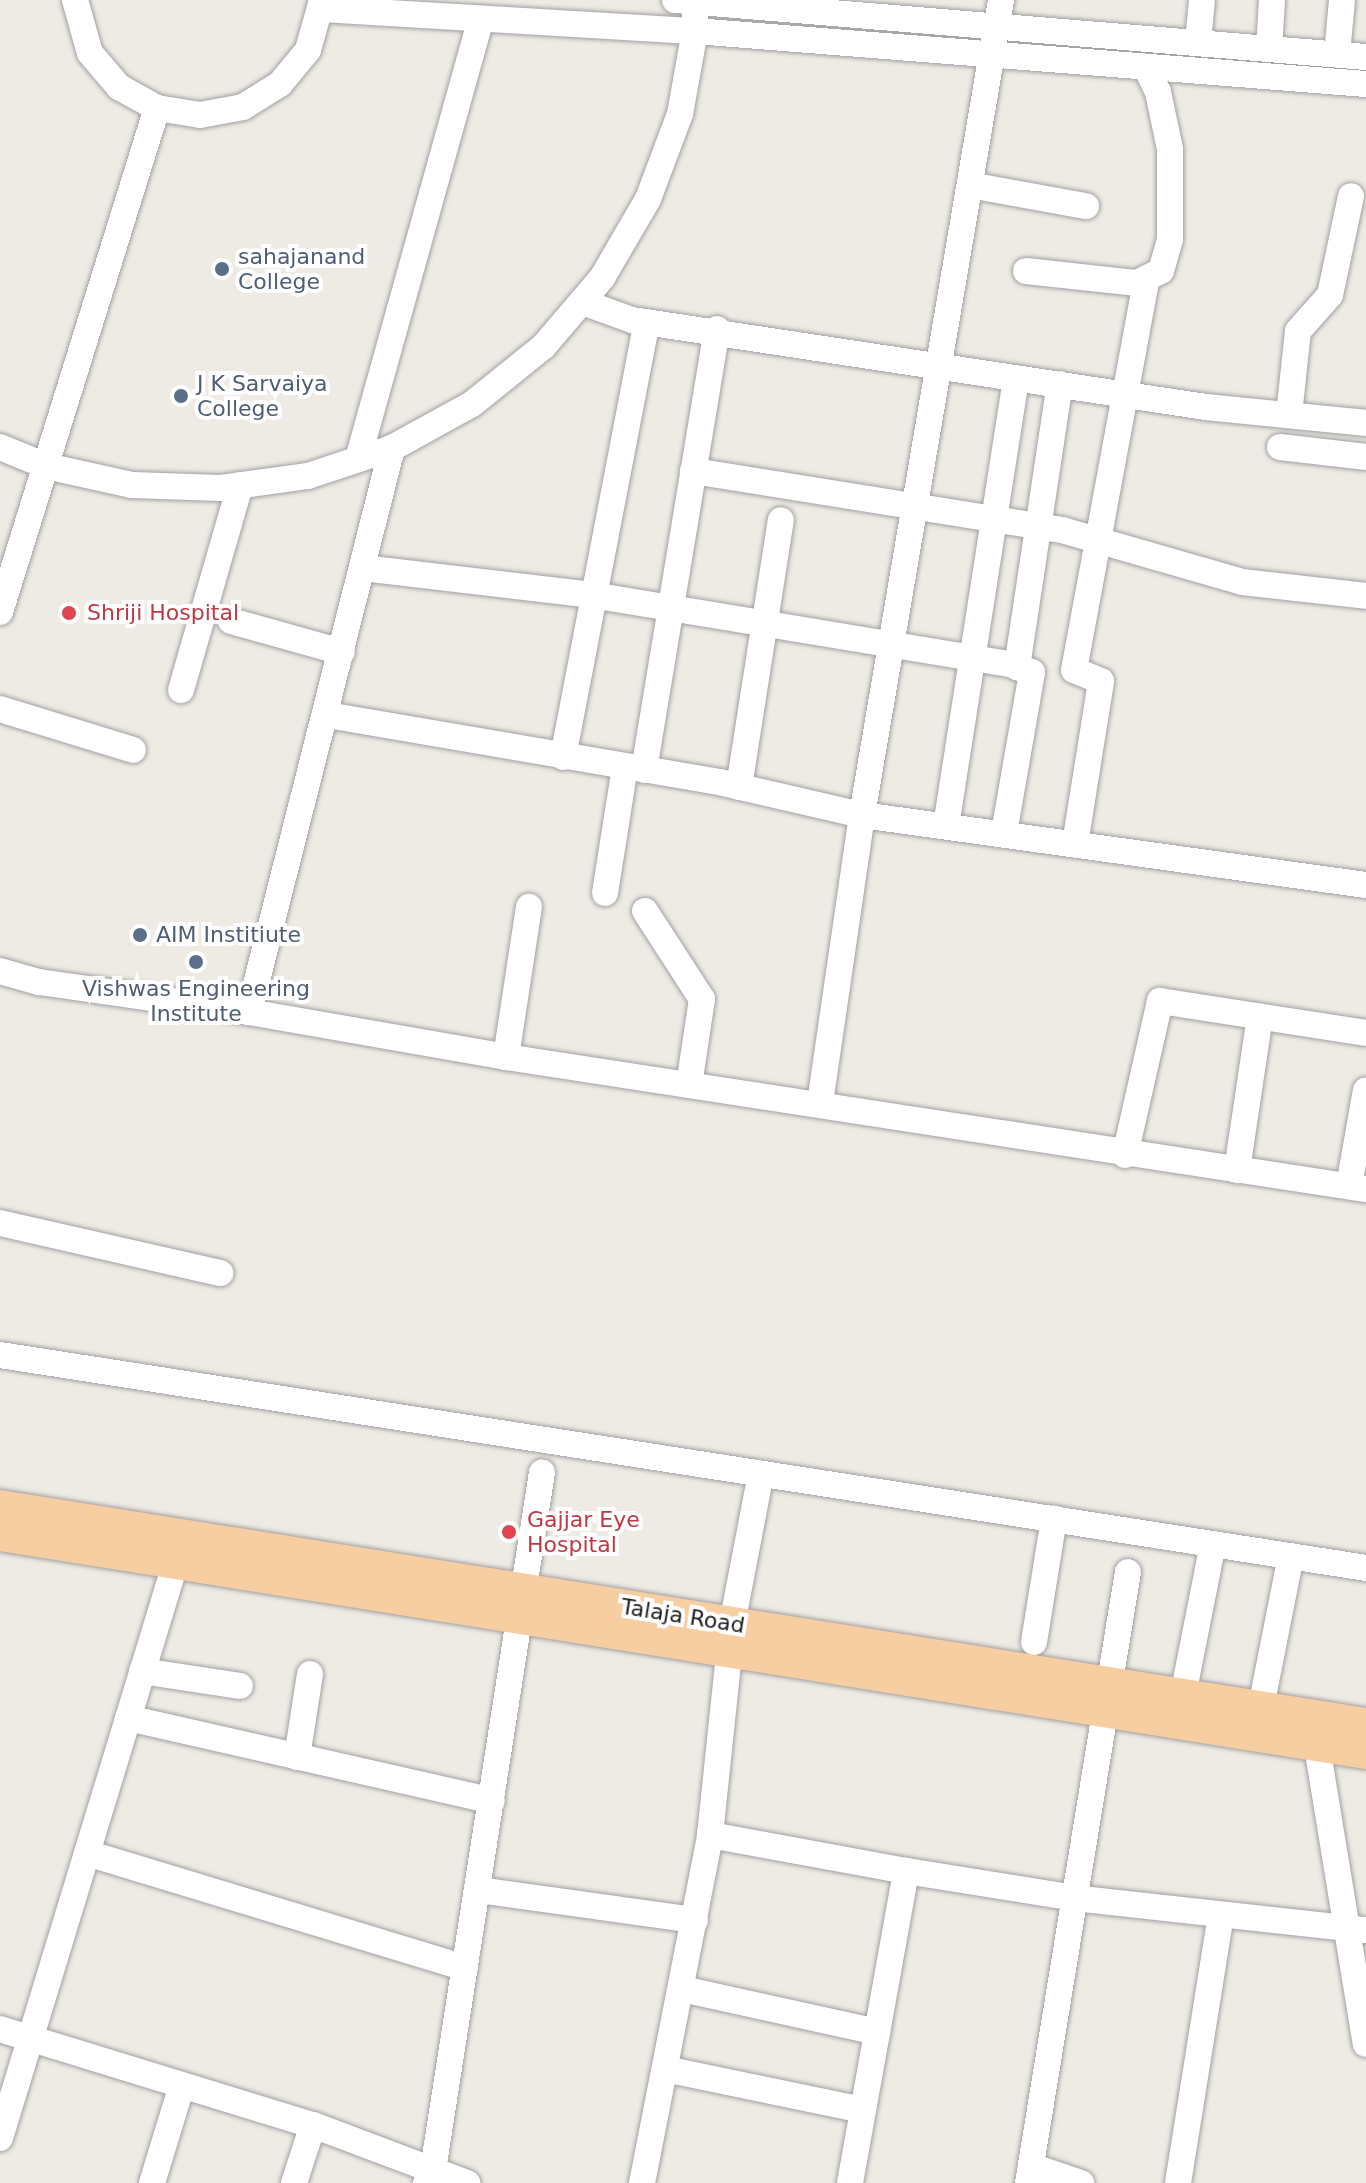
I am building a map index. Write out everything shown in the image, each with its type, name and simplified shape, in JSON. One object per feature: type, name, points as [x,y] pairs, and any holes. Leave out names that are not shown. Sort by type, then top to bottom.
[{"type":"main road","name":"Talaja Road","points":[[0,1506],[180,1550]]},
{"type":"main road","name":"Talaja Road","points":[[0,1535],[180,1550],[1314,1731],[1366,1724]]},
{"type":"main road","name":"Talaja Road","points":[[1106,1698],[1183,1695],[1261,1707],[1366,1753]]},
{"type":"street","points":[[75,0],[90,53],[119,87],[157,108],[200,115],[228,110],[280,84],[308,50],[322,4],[481,19],[695,31],[1366,84]]},
{"type":"street","points":[[0,447],[46,466],[132,485],[240,485],[308,476],[392,448],[472,404],[543,347],[582,302],[602,278],[648,199],[680,114],[695,31],[688,0],[1366,57]]},
{"type":"street","points":[[820,1103],[862,815],[1001,0]]},
{"type":"street","points":[[1198,43],[1202,0]]},
{"type":"street","points":[[1269,49],[1272,0]]},
{"type":"street","points":[[1337,54],[1342,0]]},
{"type":"street","points":[[358,459],[481,19]]},
{"type":"street","points":[[1026,271],[1146,282],[1161,271],[1170,239],[1170,149],[1158,92],[1146,67]]},
{"type":"street","points":[[0,612],[157,108]]},
{"type":"street","points":[[970,185],[1086,206]]},
{"type":"street","points":[[1289,415],[1298,331],[1330,295],[1351,196]]},
{"type":"street","points":[[1075,844],[1101,681],[1074,670],[1146,282]]},
{"type":"street","points":[[582,302],[647,322],[717,329],[1126,394],[1366,423]]},
{"type":"street","points":[[563,757],[647,322]]},
{"type":"street","points":[[605,893],[669,608],[717,329]]},
{"type":"street","points":[[946,826],[1016,378]]},
{"type":"street","points":[[1017,665],[1060,384]]},
{"type":"street","points":[[1280,447],[1366,457]]},
{"type":"street","points":[[249,1012],[327,715],[392,448]]},
{"type":"street","points":[[693,471],[1039,527],[1242,582],[1366,596]]},
{"type":"street","points":[[181,690],[240,485]]},
{"type":"street","points":[[739,787],[781,520]]},
{"type":"street","points":[[363,568],[592,595],[1017,665],[1032,672],[1004,833]]},
{"type":"street","points":[[231,621],[342,652]]},
{"type":"street","points":[[0,709],[133,750]]},
{"type":"street","points":[[327,715],[739,787],[862,815],[1366,885]]},
{"type":"street","points":[[506,1057],[529,907]]},
{"type":"street","points":[[645,911],[702,999],[689,1085]]},
{"type":"street","points":[[0,971],[84,990],[249,1012],[506,1057],[820,1103],[1125,1155],[1358,1188],[1366,1090]]},
{"type":"street","points":[[1125,1155],[1160,1001],[1366,1033]]},
{"type":"street","points":[[1237,1170],[1260,1017]]},
{"type":"street","points":[[0,1223],[220,1273]]},
{"type":"street","points":[[0,1355],[1366,1568]]},
{"type":"street","points":[[430,2177],[542,1472]]},
{"type":"street","points":[[642,2183],[710,1835],[730,1637],[761,1474]]},
{"type":"street","points":[[1034,1642],[1054,1519]]},
{"type":"street","points":[[1183,1695],[1213,1544]]},
{"type":"street","points":[[0,2138],[180,1550]]},
{"type":"street","points":[[1261,1707],[1291,1556]]},
{"type":"street","points":[[1081,2183],[1030,2174],[1128,1572]]},
{"type":"street","points":[[142,1671],[240,1686]]},
{"type":"street","points":[[297,1757],[310,1674]]},
{"type":"street","points":[[128,1718],[492,1801]]},
{"type":"street","points":[[1314,1731],[1358,1931],[1366,2041]]},
{"type":"street","points":[[710,1835],[1074,1898],[1358,1931]]},
{"type":"street","points":[[87,1853],[465,1968]]},
{"type":"street","points":[[850,2183],[906,1871]]},
{"type":"street","points":[[478,1890],[695,1920]]},
{"type":"street","points":[[1178,2183],[1221,1916]]},
{"type":"street","points":[[682,1989],[877,2032]]},
{"type":"street","points":[[0,2029],[313,2125],[430,2177],[467,2183]]},
{"type":"street","points":[[665,2069],[863,2110]]},
{"type":"street","points":[[152,2183],[182,2085]]},
{"type":"street","points":[[294,2183],[313,2125]]},
{"type":"place","name":"sahajanand College","points":[[222,269]]},
{"type":"place","name":"J K Sarvaiya College","points":[[181,396]]},
{"type":"place","name":"Shriji Hospital","points":[[69,613]]},
{"type":"place","name":"AIM Institiute","points":[[140,935]]},
{"type":"place","name":"Vishwas Engineering Institute","points":[[196,962]]},
{"type":"place","name":"Gajjar Eye Hospital","points":[[509,1532]]}]
